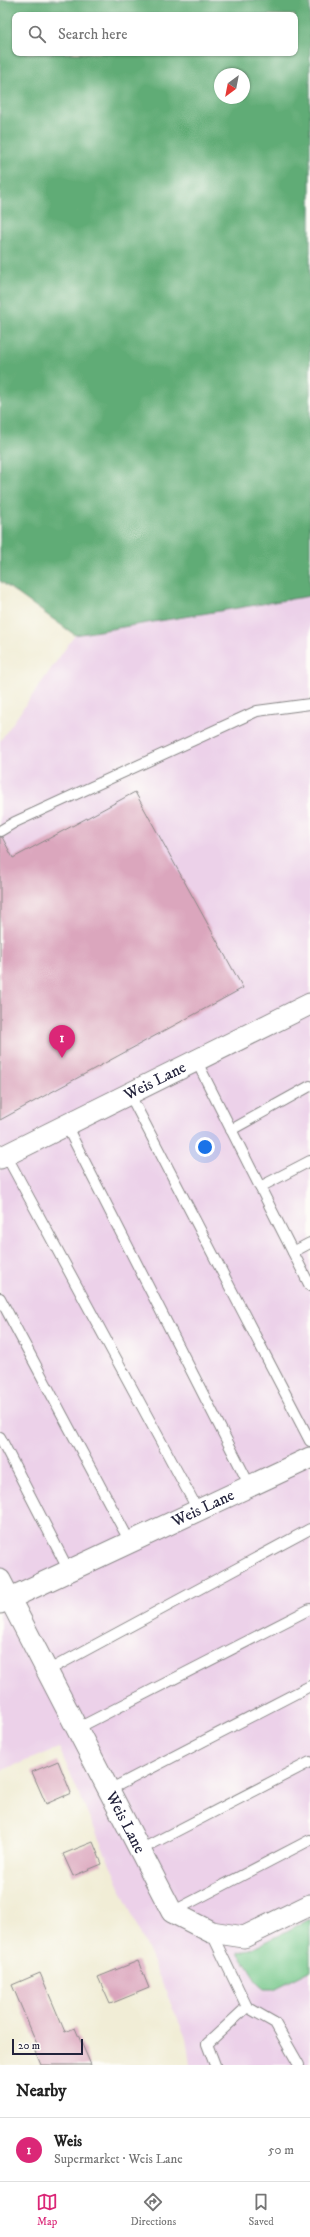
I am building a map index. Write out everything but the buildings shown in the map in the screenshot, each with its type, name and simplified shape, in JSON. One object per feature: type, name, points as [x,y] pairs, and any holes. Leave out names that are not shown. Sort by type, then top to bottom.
[{"type":"street","name":"Weis Lane","points":[[3,1157],[310,1004]]},
{"type":"street","name":"Weis Lane","points":[[4,1601],[310,1458]]},
{"type":"street","name":"Weis Lane","points":[[0,1580],[4,1601],[47,1671],[78,1728],[172,1912]]},
{"type":"street","points":[[172,1912],[211,1932],[244,1937],[310,1905]]},
{"type":"lane","points":[[0,831],[15,822],[257,711],[310,704]]},
{"type":"lane","points":[[196,1060],[310,1286]]},
{"type":"lane","points":[[231,1130],[310,1086]]},
{"type":"lane","points":[[129,1093],[310,1441]]},
{"type":"lane","points":[[66,1125],[250,1486]]},
{"type":"lane","points":[[3,1157],[198,1510]]},
{"type":"lane","points":[[260,1187],[310,1161]]},
{"type":"lane","points":[[293,1252],[310,1243]]},
{"type":"lane","points":[[0,1298],[130,1542]]},
{"type":"lane","points":[[0,1438],[69,1571]]},
{"type":"lane","points":[[47,1671],[310,1529]]},
{"type":"lane","points":[[78,1728],[310,1609]]},
{"type":"lane","points":[[110,1790],[310,1686]]},
{"type":"lane","points":[[140,1850],[310,1762]]},
{"type":"lane","points":[[172,1912],[310,1840]]},
{"type":"lane","points":[[211,1932],[247,2007],[275,2023],[299,2065]]},
{"type":"lane","points":[[215,2065],[207,2044],[247,2007]]},
{"type":"shaded area","points":[[310,596],[310,2065],[190,2065],[186,2038],[59,1748],[0,1771],[0,741],[75,635]]},
{"type":"green space","points":[[0,0],[310,0],[310,596],[75,635],[0,581]]},
{"type":"green space","points":[[310,1919],[310,1971],[274,1989],[264,1989],[258,1984],[238,1952],[250,1950]]},
{"type":"place","name":"Weis","points":[[62,1058]]}]
